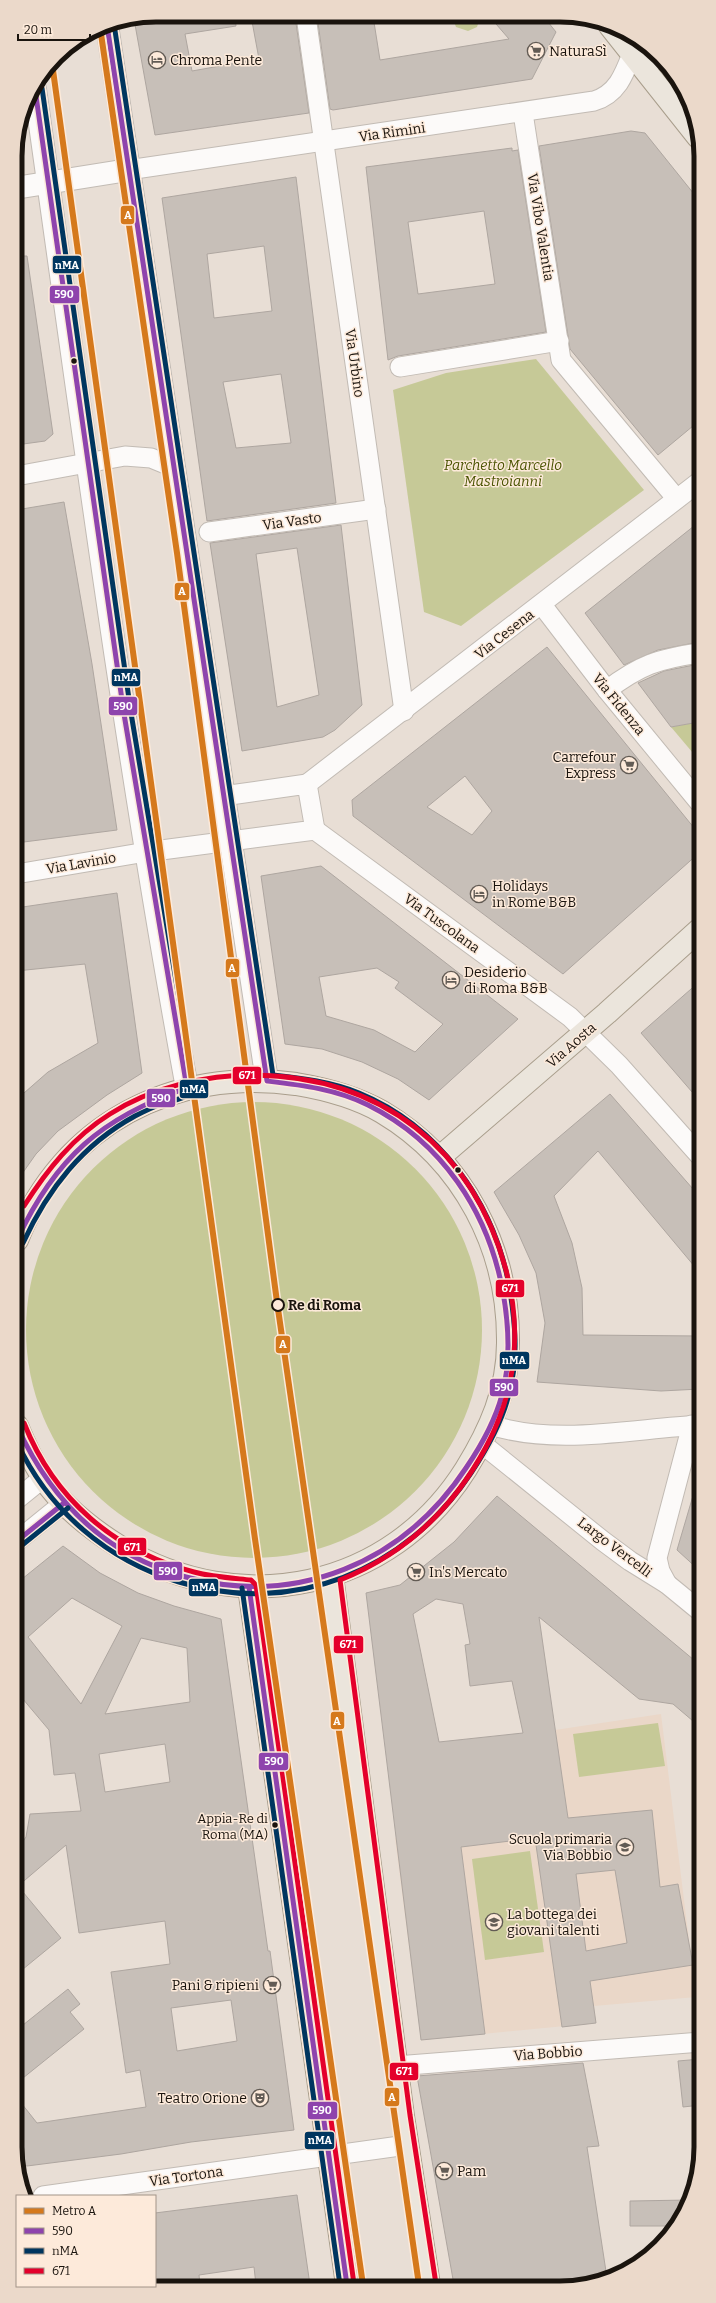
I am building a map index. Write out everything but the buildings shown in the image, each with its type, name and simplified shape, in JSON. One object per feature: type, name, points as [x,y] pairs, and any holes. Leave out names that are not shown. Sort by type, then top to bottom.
[{"type":"main road","points":[[108,31],[229,842],[267,1081]]},
{"type":"main road","points":[[617,35],[690,127]]},
{"type":"main road","points":[[36,97],[87,462],[146,852],[187,1088]]},
{"type":"main road","points":[[22,187],[128,170]]},
{"type":"main road","name":"Via Aosta","points":[[440,1157],[586,1031],[694,934]]},
{"type":"main road","points":[[22,1213],[59,1168],[90,1138],[119,1116],[143,1104],[187,1088],[213,1084],[267,1081],[323,1089],[366,1103],[407,1129],[440,1157],[478,1211],[490,1240],[501,1279],[507,1320],[508,1355],[501,1397],[486,1434],[450,1491],[412,1531],[379,1556],[332,1576],[294,1585],[249,1587],[199,1580],[149,1563],[97,1532],[64,1503],[43,1478],[22,1438]]},
{"type":"main road","points":[[332,1576],[396,2066],[428,2281]]},
{"type":"main road","points":[[249,1587],[346,2281]]},
{"type":"street","name":"Via Urbino","points":[[307,22],[404,711]]},
{"type":"street","name":"Via Rimini","points":[[128,170],[594,102],[604,98],[612,92],[620,81],[632,54]]},
{"type":"street","points":[[632,54],[651,58]]},
{"type":"street","name":"Via Vibo Valentia","points":[[523,113],[561,360],[676,498]]},
{"type":"street","points":[[400,367],[559,341]]},
{"type":"street","points":[[22,475],[124,456],[143,456],[173,467]]},
{"type":"street","name":"Via Cesena","points":[[307,784],[542,605],[676,498],[694,485]]},
{"type":"street","name":"Via Vasto","points":[[209,532],[376,510]]},
{"type":"street","name":"Via Fidenza","points":[[542,605],[607,690],[694,796]]},
{"type":"street","points":[[607,690],[636,669],[649,663],[694,654]]},
{"type":"street","points":[[223,796],[307,784],[315,830]]},
{"type":"street","name":"Via Lavinio","points":[[22,873],[146,852],[315,830]]},
{"type":"street","name":"Via Tuscolana","points":[[315,830],[552,1003],[586,1031],[694,1149]]},
{"type":"street","name":"Largo Vercelli","points":[[486,1434],[510,1431],[545,1436],[694,1425]]},
{"type":"street","name":"Largo Vercelli","points":[[667,1584],[660,1571],[657,1558],[694,1432]]},
{"type":"street","name":"Largo Vercelli","points":[[486,1434],[630,1561],[667,1584]]},
{"type":"street","points":[[22,1495],[43,1478]]},
{"type":"street","points":[[22,1537],[64,1503]]},
{"type":"street","points":[[667,1584],[694,1606]]},
{"type":"street","name":"Via Bobbio","points":[[396,2066],[694,2043]]},
{"type":"street","name":"Via Tortona","points":[[50,2195],[407,2145]]},
{"type":"shaded area","points":[[661,1714],[694,1981],[694,1997],[594,2006],[596,2023],[421,2040],[395,1838],[567,1814],[555,1730]]},
{"type":"green space","points":[[454,22],[479,22],[477,27],[468,31],[456,27]]},
{"type":"green space","name":"Parchetto Marcello Mastroianni","points":[[536,359],[644,490],[461,626],[424,612],[393,390],[446,373]]},
{"type":"green space","points":[[694,723],[694,754],[671,727]]},
{"type":"green space","points":[[254,1102],[299,1106],[320,1111],[341,1119],[381,1140],[399,1153],[431,1185],[455,1222],[473,1264],[478,1285],[482,1330],[478,1375],[473,1396],[465,1417],[444,1457],[431,1475],[399,1507],[362,1531],[320,1549],[299,1554],[254,1558],[209,1554],[188,1549],[167,1541],[127,1520],[109,1507],[77,1475],[53,1438],[35,1396],[30,1375],[26,1330],[30,1285],[35,1264],[43,1243],[64,1203],[77,1185],[109,1153],[146,1129],[188,1111],[209,1106]]},
{"type":"green space","points":[[658,1723],[665,1766],[579,1777],[573,1734]]},
{"type":"green space","points":[[530,1851],[544,1952],[485,1960],[472,1859]]},
{"type":"metro line","name":"A","points":[[101,34],[177,553],[277,1302],[418,2281]]},
{"type":"metro line","name":"A","points":[[53,71],[255,1539],[362,2281]]},
{"type":"transit line","name":"nMA","points":[[22,1452],[45,1490],[63,1511],[83,1530],[128,1561],[153,1573],[179,1582],[222,1591],[264,1594],[304,1589],[343,1577],[380,1560],[414,1536],[444,1507],[471,1473],[493,1435],[509,1394],[515,1353],[513,1312],[509,1285],[501,1254],[490,1224],[476,1196],[458,1170],[437,1146],[414,1125],[388,1107],[359,1093],[328,1083],[273,1075],[115,29]]},
{"type":"transit line","name":"590","points":[[22,1436],[46,1478],[64,1501],[84,1521],[106,1539],[130,1555],[157,1567],[186,1577],[227,1585],[268,1586],[307,1581],[344,1569],[379,1552],[411,1529],[440,1501],[472,1460],[491,1424],[502,1395],[508,1356],[508,1331],[505,1305],[496,1262],[486,1234],[473,1207],[458,1182],[439,1159],[418,1138],[394,1120],[368,1105],[331,1091],[267,1081],[108,31]]},
{"type":"transit line","name":"nMA","points":[[23,1243],[33,1223],[55,1187],[68,1170],[99,1140],[135,1116],[159,1105],[185,1097],[193,1092],[194,1088],[131,713],[42,88]]},
{"type":"transit line","name":"590","points":[[22,1230],[48,1186],[65,1164],[84,1144],[106,1127],[130,1112],[157,1099],[187,1088],[124,714],[36,97]]},
{"type":"transit line","name":"671","points":[[22,1206],[24,1206],[62,1155],[84,1133],[110,1114],[126,1105],[143,1097],[180,1084],[217,1077],[255,1075],[301,1079],[343,1089],[381,1105],[415,1128],[445,1155],[471,1188],[491,1227],[506,1270],[511,1293],[515,1338],[510,1382],[496,1426],[473,1469],[458,1490],[425,1527],[386,1557],[340,1580],[410,2115],[436,2281]]},
{"type":"transit line","name":"671","points":[[24,1423],[37,1450],[52,1475],[70,1498],[90,1518],[113,1536],[138,1551],[165,1563],[201,1574],[251,1580],[256,1585],[354,2281]]},
{"type":"transit line","name":"590","points":[[22,1537],[64,1503]]},
{"type":"transit line","name":"nMA","points":[[22,1545],[68,1508]]},
{"type":"transit line","name":"590","points":[[249,1587],[346,2281]]},
{"type":"transit line","name":"nMA","points":[[242,1588],[339,2281]]},
{"type":"place","name":"NaturaSì","points":[[536,51]]},
{"type":"place","name":"Chroma Pente","points":[[157,60]]},
{"type":"place","name":"Carrefour Express","points":[[629,765]]},
{"type":"place","name":"Holidays in Rome B&B","points":[[479,894]]},
{"type":"place","name":"Desiderio di Roma B&B","points":[[451,980]]},
{"type":"place","name":"Re di Roma","points":[[278,1305]]},
{"type":"place","name":"In's Mercato","points":[[416,1572]]},
{"type":"place","name":"Appia-Re di Roma (MA)","points":[[275,1825]]},
{"type":"place","name":"Scuola primaria Via Bobbio","points":[[625,1847]]},
{"type":"place","name":"La bottega dei giovani talenti","points":[[494,1922]]},
{"type":"place","name":"Pani & ripieni","points":[[272,1985]]},
{"type":"place","name":"Teatro Orione","points":[[260,2098]]},
{"type":"place","name":"Pam","points":[[444,2171]]}]
